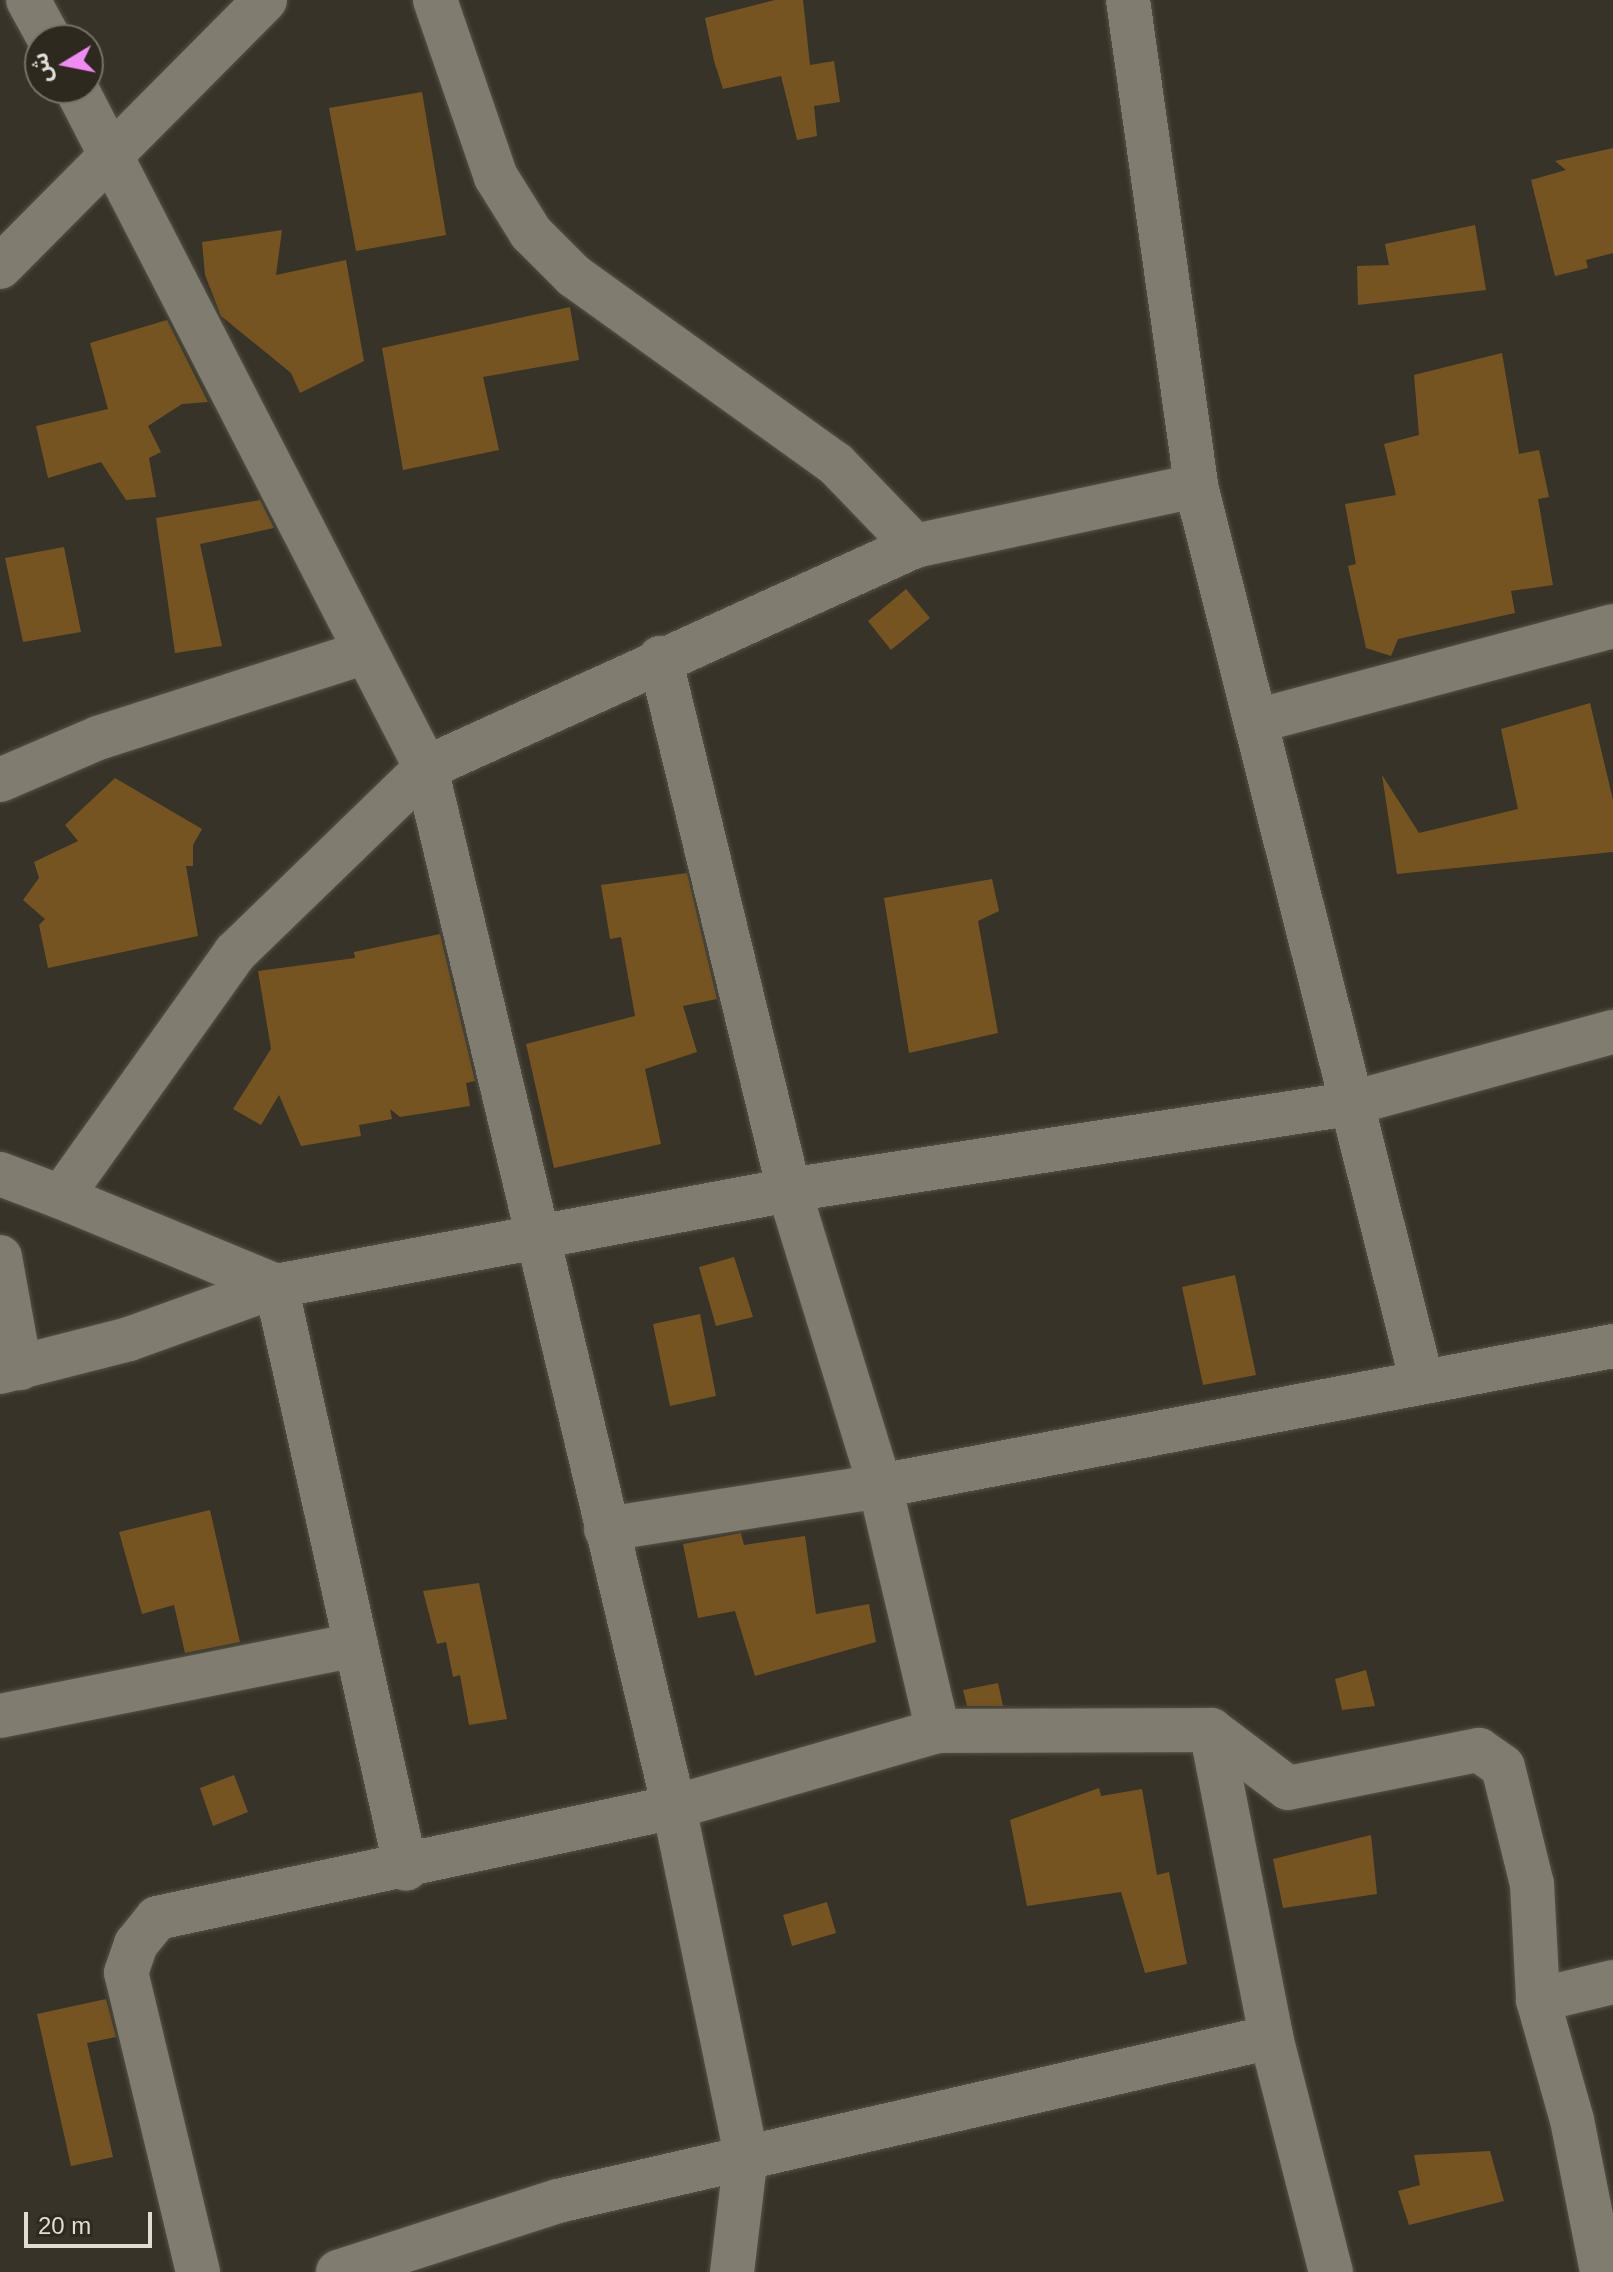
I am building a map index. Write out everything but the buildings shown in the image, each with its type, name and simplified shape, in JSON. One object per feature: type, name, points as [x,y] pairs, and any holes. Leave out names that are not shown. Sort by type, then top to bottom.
[{"type":"street","points":[[28,0],[41,24]]},
{"type":"street","points":[[0,267],[114,158],[265,0]]},
{"type":"street","points":[[435,0],[496,177],[531,233],[574,276],[836,464],[915,546]]},
{"type":"street","points":[[1128,0],[1196,486],[1349,1104],[1422,1382]]},
{"type":"street","points":[[85,104],[426,768],[534,1236],[674,1807],[746,2155],[732,2272]]},
{"type":"street","points":[[61,1197],[235,953],[426,768],[660,658],[915,546],[1196,486]]},
{"type":"street","points":[[1256,721],[1613,626]]},
{"type":"street","points":[[0,780],[98,738],[366,652]]},
{"type":"street","points":[[660,658],[789,1190],[880,1486],[938,1731]]},
{"type":"street","points":[[0,1257],[10,1370],[129,1339],[276,1286],[789,1190],[1349,1104],[1613,1032]]},
{"type":"street","points":[[0,1174],[276,1286]]},
{"type":"street","points":[[276,1286],[406,1869]]},
{"type":"street","points":[[606,1529],[880,1486],[1613,1346]]},
{"type":"street","points":[[0,1716],[356,1645]]},
{"type":"street","points":[[1211,1730],[1271,2037],[1331,2272]]},
{"type":"street","points":[[198,2272],[126,1973],[136,1944],[157,1918],[406,1869],[674,1807],[938,1731],[1211,1730],[1288,1788],[1479,1750],[1503,1767],[1532,1884],[1538,2000],[1572,2120],[1602,2272]]},
{"type":"street","points":[[1538,2000],[1613,1982]]},
{"type":"street","points":[[338,2272],[558,2201],[746,2155],[1271,2037]]}]
